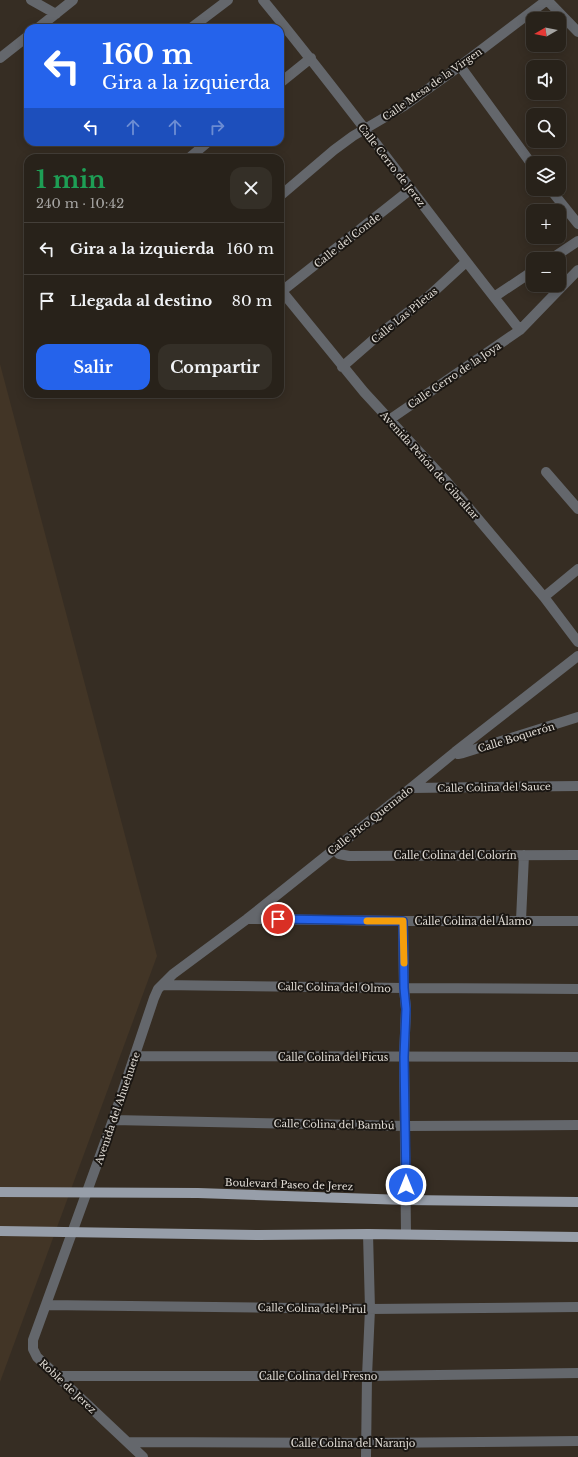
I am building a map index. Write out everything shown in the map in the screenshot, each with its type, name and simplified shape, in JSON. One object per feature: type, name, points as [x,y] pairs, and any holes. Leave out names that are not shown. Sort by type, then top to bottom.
[{"type":"main road","name":"Boulevard Paseo de Jerez","points":[[0,1192],[198,1193],[406,1200],[578,1202]]},
{"type":"main road","points":[[0,1231],[259,1235],[406,1234],[578,1237]]},
{"type":"street","points":[[31,0],[56,14]]},
{"type":"street","points":[[43,24],[73,0]]},
{"type":"street","points":[[196,24],[228,0]]},
{"type":"street","name":"Calle Cerro de Jerez","points":[[263,0],[283,24]]},
{"type":"street","points":[[547,0],[578,32]]},
{"type":"street","name":"Calle Mesa de la Virgen","points":[[284,193],[334,150],[365,129],[404,106],[460,66],[547,0]]},
{"type":"street","name":"Calle Cerro de Jerez","points":[[284,25],[311,58],[466,262],[520,330]]},
{"type":"street","points":[[0,58],[24,39]]},
{"type":"street","points":[[284,80],[311,58]]},
{"type":"street","points":[[460,66],[526,156]]},
{"type":"street","points":[[194,154],[203,146]]},
{"type":"street","name":"Calle del Conde","points":[[284,288],[411,188]]},
{"type":"street","points":[[556,196],[578,224]]},
{"type":"street","points":[[562,252],[578,241]]},
{"type":"street","name":"Calle Las Piletas","points":[[342,367],[381,333],[429,296],[466,262]]},
{"type":"street","name":"Calle Cerro de la Joya","points":[[389,420],[520,330],[578,270]]},
{"type":"street","points":[[494,297],[526,276]]},
{"type":"street","name":"Avenida Peñón de Gibraltar","points":[[284,294],[342,367],[447,482],[544,597],[578,642]]},
{"type":"street","points":[[546,472],[578,509]]},
{"type":"street","points":[[544,597],[578,569]]},
{"type":"street","name":"Calle Pico Quemado","points":[[162,985],[173,974],[247,919],[334,848],[578,656]]},
{"type":"street","name":"Calle Boquerón","points":[[455,752],[458,754],[463,753],[578,717]]},
{"type":"street","name":"Calle Colina del Sauce","points":[[411,788],[578,786]]},
{"type":"street","name":"Calle Colina del Colorín","points":[[334,848],[339,854],[349,856],[578,855]]},
{"type":"street","points":[[521,920],[524,855]]},
{"type":"street","name":"Calle Colina del Álamo","points":[[247,919],[578,921]]},
{"type":"street","points":[[403,921],[404,988],[406,1009],[404,1057],[406,1126],[406,1234]]},
{"type":"street","name":"Calle Colina del Olmo","points":[[162,985],[578,989]]},
{"type":"street","name":"Avenida del Ahuehuete","points":[[73,1232],[154,998],[158,989],[162,985]]},
{"type":"street","name":"Calle Colina del Ficus","points":[[135,1056],[578,1058]]},
{"type":"street","name":"Calle Colina del Bambú","points":[[113,1120],[406,1126],[578,1126]]},
{"type":"street","name":"Roble de Jerez","points":[[73,1232],[33,1340],[33,1349],[37,1357],[143,1457]]},
{"type":"street","points":[[366,1457],[370,1309],[368,1234]]},
{"type":"street","name":"Calle Colina del Pirul","points":[[46,1305],[370,1309],[578,1307]]},
{"type":"street","name":"Calle Colina del Fresno","points":[[58,1376],[367,1376],[578,1373]]},
{"type":"street","name":"Calle Colina del Naranjo","points":[[128,1442],[366,1443],[578,1440]]},
{"type":"shaded area","points":[[0,364],[157,956],[0,1382]]},
{"type":"slow traffic","points":[[367,921],[403,921],[404,963]]},
{"type":"route","points":[[278,919],[403,921],[404,988],[406,1009],[404,1057],[406,1185]]}]
